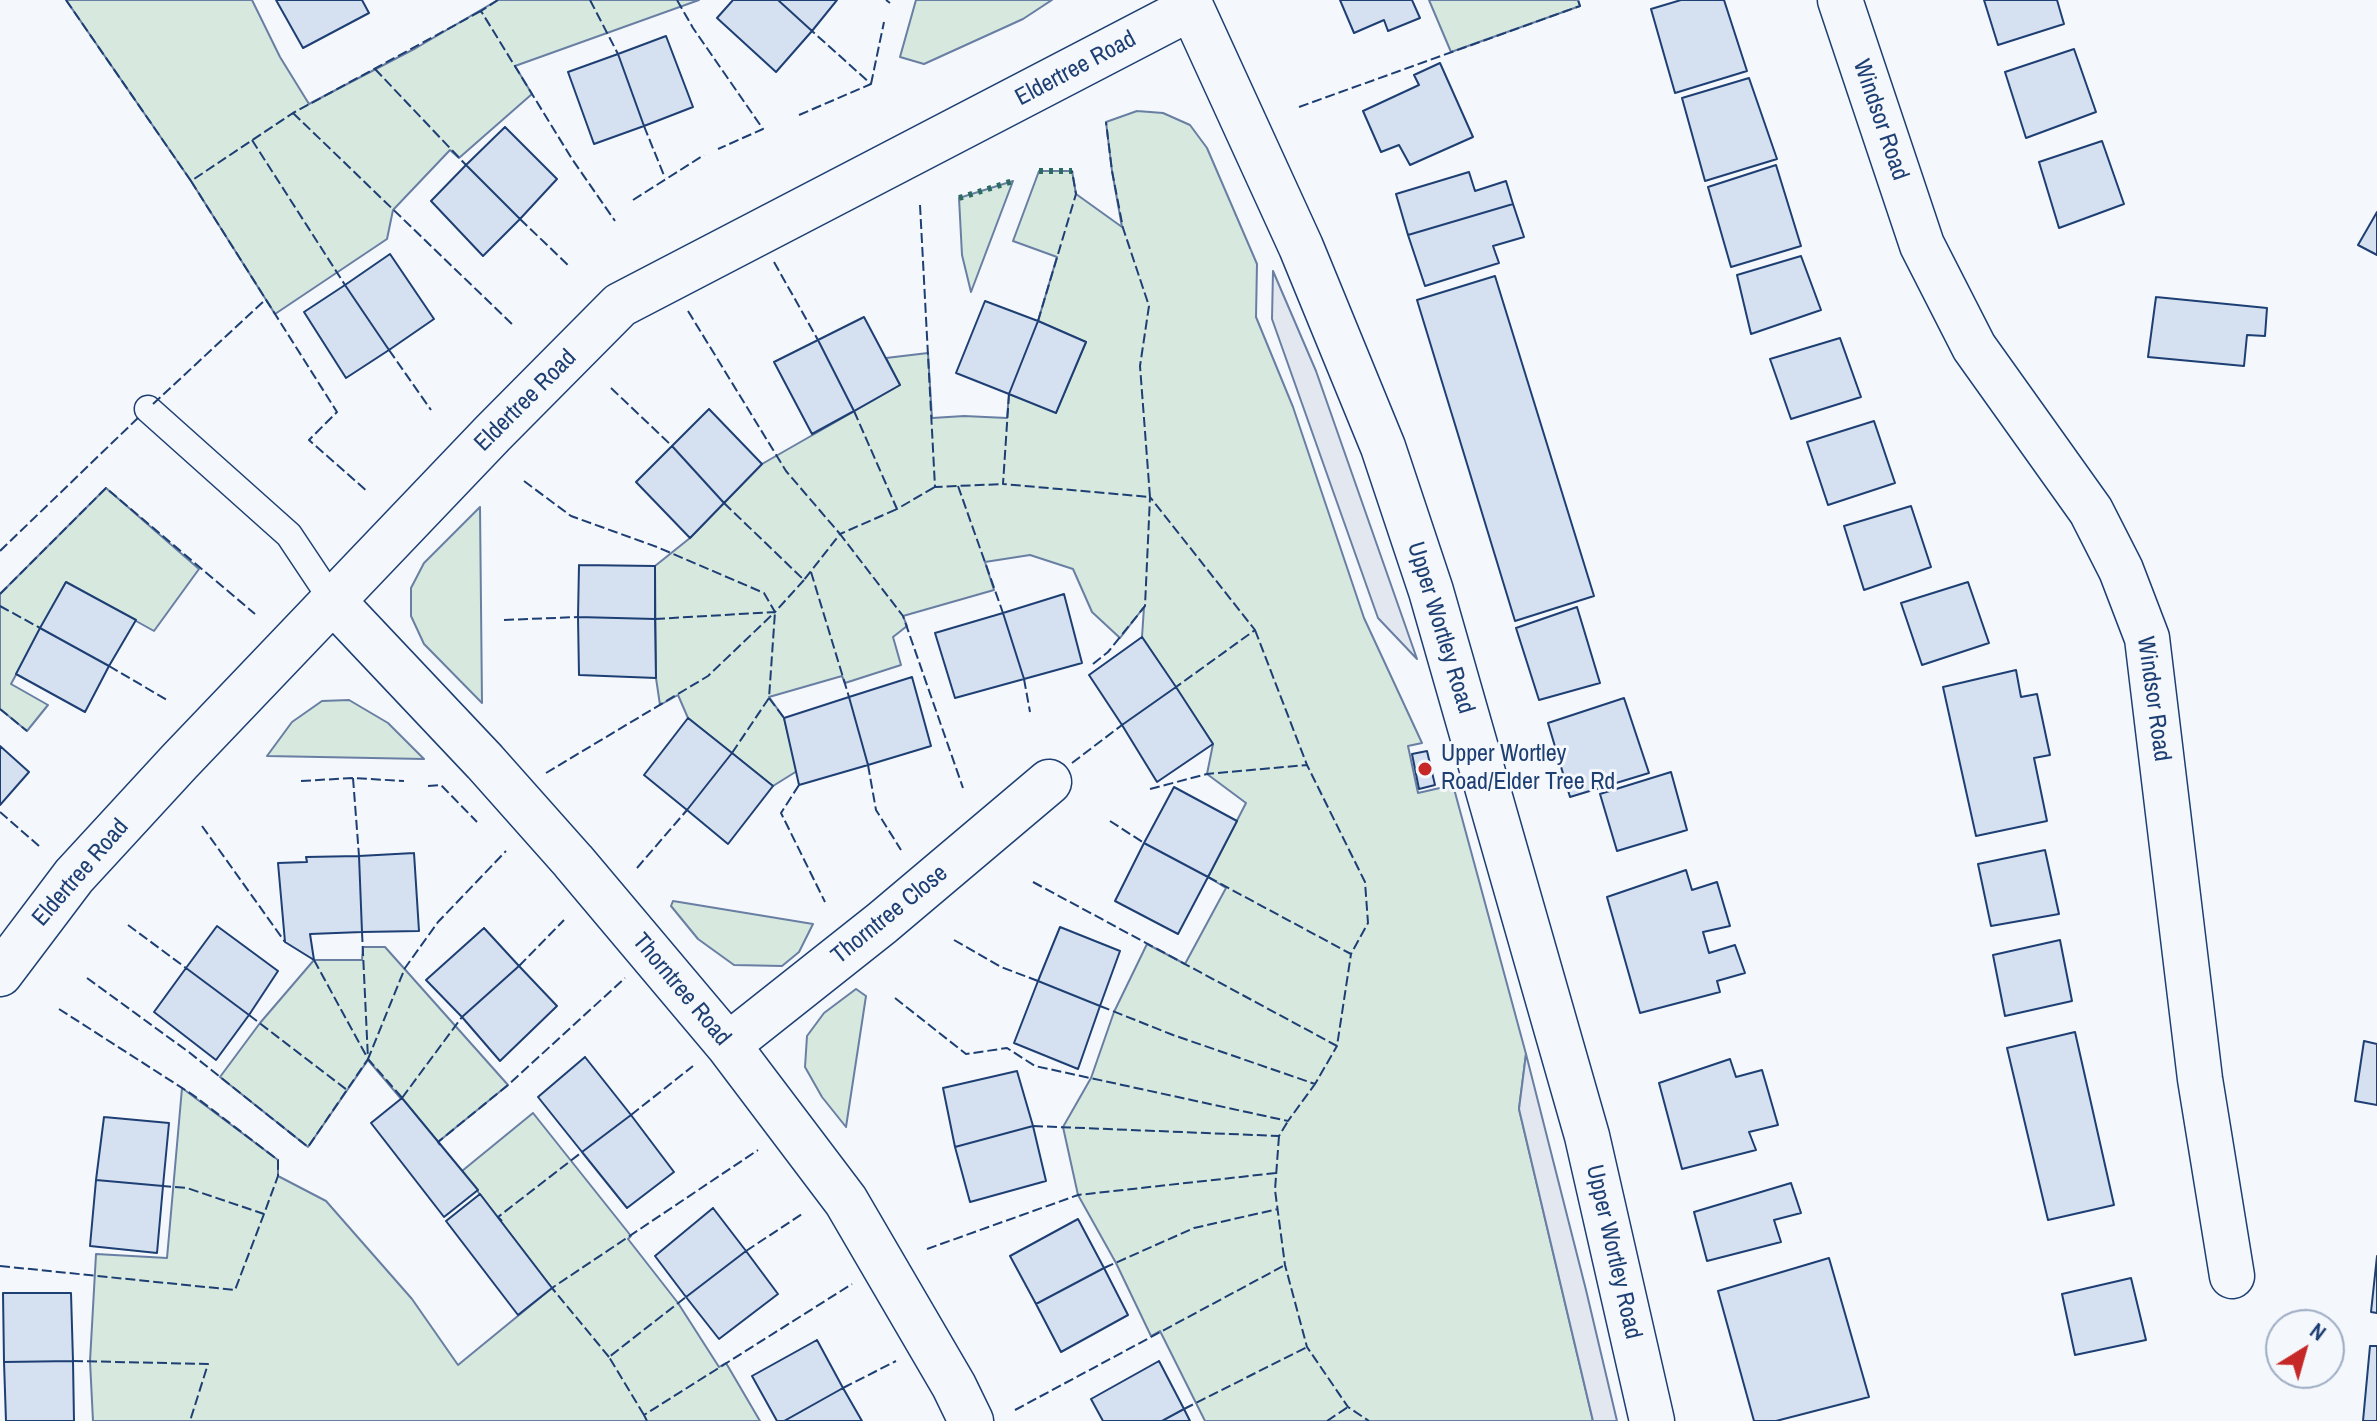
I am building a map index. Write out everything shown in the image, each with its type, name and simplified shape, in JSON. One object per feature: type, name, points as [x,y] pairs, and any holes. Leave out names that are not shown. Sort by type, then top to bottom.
[{"type":"street","name":"Windsor Road","points":[[1840,0],[1922,245],[1974,347],[2091,511],[2121,570],[2147,638],[2200,1079],[2232,1276]]},
{"type":"street","name":"Eldertree Road","points":[[0,974],[74,876],[493,433],[620,305],[1190,4]]},
{"type":"street","name":"Upper Wortley Road","points":[[1190,4],[1313,274],[1364,395],[1431,591],[1587,1136],[1652,1421]]},
{"type":"street","name":"Thorntree Road","points":[[333,601],[504,784],[728,1045],[846,1201],[954,1386],[971,1421]]},
{"type":"street","name":"Thorntree Close","points":[[728,1045],[882,923],[1049,782]]},
{"type":"lane","points":[[148,409],[289,535],[333,601]]},
{"type":"shaded area","points":[[66,0],[252,0],[280,57],[309,104],[416,48],[498,0],[699,0],[515,66],[532,94],[459,158],[450,150],[393,210],[387,239],[275,314],[191,181]]},
{"type":"shaded area","points":[[916,0],[1052,0],[1023,19],[924,64],[900,57]]},
{"type":"shaded area","points":[[1429,0],[1578,0],[1580,6],[1451,52]]},
{"type":"shaded area","points":[[1137,111],[1163,113],[1190,125],[1207,148],[1257,264],[1256,317],[1293,407],[1364,618],[1422,743],[1408,746],[1418,793],[1453,785],[1526,1054],[1519,1109],[1593,1421],[1205,1421],[1160,1331],[1151,1336],[1116,1263],[1078,1195],[1063,1127],[1091,1078],[1114,1012],[1147,944],[1185,964],[1226,888],[1208,877],[1246,803],[1207,774],[1213,744],[1142,637],[1144,607],[1120,638],[1092,612],[1073,569],[1030,555],[985,562],[994,590],[903,616],[907,626],[893,637],[901,665],[845,683],[842,676],[769,697],[784,718],[797,771],[773,786],[688,718],[678,695],[660,705],[656,678],[655,566],[690,538],[762,464],[900,385],[886,358],[928,353],[932,418],[1007,418],[1009,394],[1056,412],[1086,342],[1038,321],[1057,257],[1013,241],[1039,171],[1072,171],[1076,194],[1122,227],[1106,122]]},
{"type":"shaded area","points":[[1013,181],[971,292],[962,255],[959,198]]},
{"type":"shaded area","points":[[1273,271],[1316,371],[1417,659],[1378,618],[1272,319]]},
{"type":"shaded area","points":[[106,488],[199,569],[154,631],[66,582],[11,684],[48,705],[27,731],[0,709],[0,594]]},
{"type":"shaded area","points":[[480,507],[482,703],[424,644],[411,616],[411,588],[424,563]]},
{"type":"shaded area","points":[[349,700],[388,723],[424,759],[267,756],[292,722],[322,701]]},
{"type":"shaded area","points":[[673,901],[813,924],[799,952],[782,966],[734,965],[698,939],[671,906]]},
{"type":"shaded area","points":[[363,947],[385,947],[508,1085],[438,1142],[368,1060],[308,1147],[220,1077],[260,1023],[314,960],[362,960]]},
{"type":"shaded area","points":[[856,989],[866,996],[846,1127],[822,1097],[805,1067],[807,1036],[824,1013]]},
{"type":"shaded area","points":[[1526,1054],[1617,1421],[1593,1421],[1519,1109]]},
{"type":"shaded area","points":[[182,1088],[278,1160],[278,1176],[326,1201],[412,1299],[458,1365],[552,1288],[462,1171],[533,1113],[631,1236],[628,1239],[678,1303],[719,1367],[726,1363],[760,1421],[93,1421],[90,1361],[96,1254],[167,1258]]},
{"type":"building","points":[[276,0],[362,0],[369,13],[303,48]]},
{"type":"building","points":[[733,0],[778,0],[812,31],[776,72],[717,18]]},
{"type":"building","points":[[778,0],[837,0],[812,31]]},
{"type":"building","points":[[1340,0],[1412,0],[1420,18],[1388,31],[1384,20],[1354,33]]},
{"type":"building","points":[[1681,0],[1724,0],[1747,71],[1675,93],[1651,9]]},
{"type":"building","points":[[1984,0],[2057,0],[2064,24],[1998,45]]},
{"type":"building","points":[[666,36],[693,107],[644,126],[618,54]]},
{"type":"building","points":[[2074,49],[2096,112],[2026,138],[2005,72]]},
{"type":"building","points":[[618,54],[644,126],[594,144],[568,72]]},
{"type":"building","points":[[1440,63],[1473,137],[1410,165],[1399,145],[1381,152],[1363,111],[1419,85],[1414,75]]},
{"type":"building","points":[[1749,78],[1777,159],[1705,181],[1682,98]]},
{"type":"building","points":[[505,127],[557,179],[520,219],[466,165]]},
{"type":"building","points":[[2102,141],[2124,204],[2059,228],[2039,162]]},
{"type":"building","points":[[466,165],[520,219],[483,256],[431,201]]},
{"type":"building","points":[[1776,165],[1801,246],[1731,267],[1708,187]]},
{"type":"building","points":[[1469,172],[1475,191],[1506,181],[1513,204],[1408,235],[1396,194]]},
{"type":"building","points":[[1513,204],[1524,237],[1493,246],[1499,263],[1425,286],[1408,235]]},
{"type":"building","points":[[2377,212],[2377,255],[2358,245]]},
{"type":"building","points":[[390,254],[434,319],[389,350],[345,285]]},
{"type":"building","points":[[1801,256],[1821,310],[1751,334],[1737,275]]},
{"type":"building","points":[[1495,276],[1594,596],[1515,621],[1417,300]]},
{"type":"building","points":[[345,285],[389,350],[346,378],[304,312]]},
{"type":"building","points":[[2156,297],[2267,308],[2265,336],[2247,335],[2244,366],[2148,357]]},
{"type":"building","points":[[985,301],[1038,321],[1009,394],[956,373]]},
{"type":"building","points":[[864,317],[900,385],[854,411],[818,340]]},
{"type":"building","points":[[1038,321],[1086,342],[1056,413],[1009,394]]},
{"type":"building","points":[[1840,338],[1861,397],[1791,419],[1770,359]]},
{"type":"building","points":[[818,340],[854,411],[812,434],[774,362]]},
{"type":"building","points":[[709,409],[762,464],[724,503],[672,446]]},
{"type":"building","points":[[1874,421],[1895,483],[1828,505],[1807,442]]},
{"type":"building","points":[[672,446],[724,503],[690,538],[636,482]]},
{"type":"building","points":[[1911,506],[1931,567],[1864,590],[1844,526]]},
{"type":"building","points":[[579,565],[655,566],[655,619],[578,617]]},
{"type":"building","points":[[66,582],[136,620],[109,666],[40,628]]},
{"type":"building","points":[[1968,582],[1989,643],[1922,665],[1901,603]]},
{"type":"building","points":[[1064,594],[1082,663],[1024,679],[1003,613]]},
{"type":"building","points":[[1577,607],[1600,683],[1539,700],[1516,628]]},
{"type":"building","points":[[1003,613],[1024,679],[955,698],[935,633]]},
{"type":"building","points":[[578,617],[655,619],[656,678],[579,675]]},
{"type":"building","points":[[40,628],[109,666],[85,712],[16,674]]},
{"type":"building","points":[[1142,637],[1176,687],[1122,725],[1089,675]]},
{"type":"building","points":[[2016,670],[2021,697],[2037,694],[2050,755],[2034,758],[2047,821],[1976,836],[1943,687]]},
{"type":"building","points":[[912,677],[931,746],[868,765],[849,697]]},
{"type":"building","points":[[1176,687],[1213,744],[1157,782],[1122,725]]},
{"type":"building","points":[[849,697],[868,765],[799,785],[784,718]]},
{"type":"building","points":[[1624,698],[1649,773],[1570,797],[1548,723]]},
{"type":"building","points":[[688,718],[732,753],[687,810],[644,775]]},
{"type":"building","points":[[0,746],[29,772],[0,805]]},
{"type":"building","points":[[1427,751],[1435,785],[1419,789],[1412,754]]},
{"type":"building","points":[[732,753],[773,786],[728,844],[687,810]]},
{"type":"building","points":[[1671,772],[1687,830],[1617,851],[1600,794]]},
{"type":"building","points":[[1174,787],[1237,821],[1208,877],[1144,843]]},
{"type":"building","points":[[1144,843],[1208,877],[1178,934],[1115,901]]},
{"type":"building","points":[[2045,850],[2059,914],[1991,926],[1978,864]]},
{"type":"building","points":[[414,853],[419,931],[362,932],[359,856]]},
{"type":"building","points":[[359,856],[362,932],[310,934],[314,960],[285,942],[278,863],[307,862],[306,857]]},
{"type":"building","points":[[1686,870],[1692,890],[1717,882],[1730,926],[1703,932],[1709,953],[1735,945],[1745,973],[1717,981],[1720,992],[1640,1013],[1607,897]]},
{"type":"building","points":[[217,926],[278,971],[249,1015],[186,968]]},
{"type":"building","points":[[1060,927],[1120,951],[1100,1006],[1038,981]]},
{"type":"building","points":[[484,928],[519,966],[462,1017],[426,980]]},
{"type":"building","points":[[2060,940],[2072,1001],[2005,1016],[1993,955]]},
{"type":"building","points":[[519,966],[557,1006],[500,1061],[462,1017]]},
{"type":"building","points":[[186,968],[249,1015],[216,1060],[154,1012]]},
{"type":"building","points":[[1038,981],[1100,1006],[1078,1069],[1014,1043]]},
{"type":"building","points":[[2075,1032],[2114,1205],[2048,1220],[2007,1048]]},
{"type":"building","points":[[2364,1041],[2377,1044],[2377,1105],[2355,1101]]},
{"type":"building","points":[[585,1057],[631,1115],[582,1152],[538,1097]]},
{"type":"building","points":[[1730,1059],[1736,1077],[1762,1070],[1778,1125],[1749,1132],[1756,1150],[1682,1169],[1659,1083]]},
{"type":"building","points":[[1017,1071],[1033,1126],[955,1147],[943,1088]]},
{"type":"building","points":[[402,1098],[478,1190],[444,1217],[371,1123]]},
{"type":"building","points":[[631,1115],[674,1172],[627,1208],[582,1152]]},
{"type":"building","points":[[104,1117],[169,1123],[163,1186],[96,1180]]},
{"type":"building","points":[[1033,1126],[1046,1181],[970,1202],[955,1147]]},
{"type":"building","points":[[96,1180],[163,1186],[157,1253],[90,1246]]},
{"type":"building","points":[[1791,1183],[1801,1213],[1774,1220],[1781,1242],[1707,1261],[1694,1212]]},
{"type":"building","points":[[480,1194],[552,1288],[518,1315],[446,1221]]},
{"type":"building","points":[[713,1208],[746,1251],[686,1297],[655,1256]]},
{"type":"building","points":[[1078,1219],[1104,1268],[1036,1304],[1010,1256]]},
{"type":"building","points":[[746,1251],[778,1294],[719,1339],[686,1297]]},
{"type":"building","points":[[2377,1256],[2377,1313],[2371,1312]]},
{"type":"building","points":[[1829,1258],[1869,1397],[1776,1421],[1754,1421],[1718,1291]]},
{"type":"building","points":[[1104,1268],[1128,1315],[1061,1352],[1036,1304]]},
{"type":"building","points":[[2131,1278],[2146,1340],[2075,1355],[2062,1294]]},
{"type":"building","points":[[3,1293],[71,1293],[73,1361],[4,1362]]},
{"type":"building","points":[[817,1340],[843,1388],[784,1421],[777,1421],[752,1376]]},
{"type":"building","points":[[2370,1346],[2377,1346],[2377,1421],[2363,1421]]},
{"type":"building","points":[[73,1361],[74,1421],[6,1421],[4,1362]]},
{"type":"building","points":[[1159,1361],[1184,1409],[1162,1421],[1103,1421],[1091,1399]]},
{"type":"building","points":[[843,1388],[862,1421],[784,1421]]},
{"type":"building","points":[[1184,1409],[1190,1421],[1162,1421]]},
{"type":"hedge","points":[[1039,171],[1072,171]]},
{"type":"hedge","points":[[959,198],[1013,181]]},
{"type":"fence","points":[[66,0],[191,181],[293,113],[481,11]]},
{"type":"fence","points":[[498,0],[481,11],[572,159],[615,221]]},
{"type":"fence","points":[[590,0],[618,54]]},
{"type":"fence","points":[[677,0],[763,129],[718,149]]},
{"type":"fence","points":[[886,0],[890,3]]},
{"type":"fence","points":[[1299,107],[1580,6],[1578,0]]},
{"type":"fence","points":[[871,84],[884,22]]},
{"type":"fence","points":[[799,115],[871,84],[812,31]]},
{"type":"fence","points":[[375,69],[466,165]]},
{"type":"fence","points":[[293,113],[513,325]]},
{"type":"fence","points":[[1009,394],[1003,484],[1150,497],[1140,366],[1149,306],[1123,228],[1106,122]]},
{"type":"fence","points":[[644,126],[665,178]]},
{"type":"fence","points":[[252,140],[345,285]]},
{"type":"fence","points":[[633,200],[704,155]]},
{"type":"fence","points":[[1038,321],[1076,194],[1072,171]]},
{"type":"fence","points":[[191,181],[337,412],[309,440],[368,492]]},
{"type":"fence","points":[[920,205],[935,487],[1003,484]]},
{"type":"fence","points":[[520,219],[570,267]]},
{"type":"fence","points":[[774,262],[818,340]]},
{"type":"fence","points":[[153,404],[265,300]]},
{"type":"fence","points":[[688,311],[786,471],[840,534],[897,509]]},
{"type":"fence","points":[[389,350],[431,410]]},
{"type":"fence","points":[[611,388],[672,446]]},
{"type":"fence","points":[[854,411],[897,509],[935,487]]},
{"type":"fence","points":[[0,551],[141,415]]},
{"type":"fence","points":[[524,481],[571,516],[657,547],[764,593],[775,612],[804,580]]},
{"type":"fence","points":[[958,486],[1003,613]]},
{"type":"fence","points":[[0,594],[106,488],[255,614]]},
{"type":"fence","points":[[1093,664],[1108,652],[1145,606],[1150,497],[1255,630],[1176,687]]},
{"type":"fence","points":[[724,503],[804,580],[840,534],[903,616],[963,788]]},
{"type":"fence","points":[[811,572],[849,697]]},
{"type":"fence","points":[[0,606],[40,628]]},
{"type":"fence","points":[[655,619],[775,612]]},
{"type":"fence","points":[[732,753],[769,698],[775,612]]},
{"type":"fence","points":[[546,773],[708,676],[775,612]]},
{"type":"fence","points":[[504,620],[578,617]]},
{"type":"fence","points":[[1150,789],[1207,774],[1307,765],[1255,630]]},
{"type":"fence","points":[[109,666],[167,700]]},
{"type":"fence","points":[[1024,679],[1030,712]]},
{"type":"fence","points":[[769,698],[784,718]]},
{"type":"fence","points":[[0,709],[27,731]]},
{"type":"fence","points":[[1072,763],[1122,725]]},
{"type":"fence","points":[[868,765],[876,810],[901,850]]},
{"type":"fence","points":[[1208,877],[1351,954],[1368,923],[1365,882],[1307,765]]},
{"type":"fence","points":[[353,778],[359,856]]},
{"type":"fence","points":[[301,781],[353,778],[404,781]]},
{"type":"fence","points":[[428,786],[441,785],[477,822]]},
{"type":"fence","points":[[799,785],[781,813],[825,902]]},
{"type":"fence","points":[[637,868],[687,810]]},
{"type":"fence","points":[[0,812],[39,846]]},
{"type":"fence","points":[[1110,821],[1144,843]]},
{"type":"fence","points":[[202,826],[285,942]]},
{"type":"fence","points":[[362,932],[368,1059],[405,968],[438,922],[506,851]]},
{"type":"fence","points":[[1033,882],[1337,1046],[1351,954]]},
{"type":"fence","points":[[519,966],[564,920]]},
{"type":"fence","points":[[128,925],[186,968]]},
{"type":"fence","points":[[954,940],[1001,967],[1038,981]]},
{"type":"fence","points":[[314,960],[368,1059],[404,1100]]},
{"type":"fence","points":[[87,978],[190,1053],[308,1147],[368,1059]]},
{"type":"fence","points":[[440,1145],[438,1142],[508,1085],[625,978]]},
{"type":"fence","points":[[895,998],[966,1054],[1007,1048],[1035,1066],[1288,1121],[1315,1084]]},
{"type":"fence","points":[[1100,1006],[1315,1084],[1337,1046]]},
{"type":"fence","points":[[59,1009],[193,1095],[278,1160],[278,1176],[264,1214],[187,1188],[163,1186]]},
{"type":"fence","points":[[249,1015],[347,1090]]},
{"type":"fence","points":[[402,1098],[462,1017]]},
{"type":"fence","points":[[631,1115],[693,1066]]},
{"type":"fence","points":[[1033,1126],[1279,1136],[1288,1121]]},
{"type":"fence","points":[[1279,1136],[1275,1190],[1285,1265],[1307,1347],[1348,1407],[1369,1421]]},
{"type":"fence","points":[[609,1357],[552,1288],[758,1150]]},
{"type":"fence","points":[[502,1221],[498,1217],[582,1152]]},
{"type":"fence","points":[[927,1249],[1078,1195],[1276,1173]]},
{"type":"fence","points":[[1104,1268],[1194,1228],[1278,1209]]},
{"type":"fence","points":[[0,1266],[235,1290],[264,1214]]},
{"type":"fence","points":[[746,1251],[802,1214]]},
{"type":"fence","points":[[1015,1410],[1285,1265]]},
{"type":"fence","points":[[647,1421],[644,1415],[852,1284]]},
{"type":"fence","points":[[644,1415],[609,1357],[686,1297]]},
{"type":"fence","points":[[1184,1409],[1307,1347]]},
{"type":"fence","points":[[73,1361],[208,1364],[190,1421]]},
{"type":"fence","points":[[843,1388],[896,1361]]},
{"type":"fence","points":[[1327,1421],[1348,1407]]},
{"type":"place","name":"Upper Wortley Road/Elder Tree Rd","points":[[1425,769]]}]
